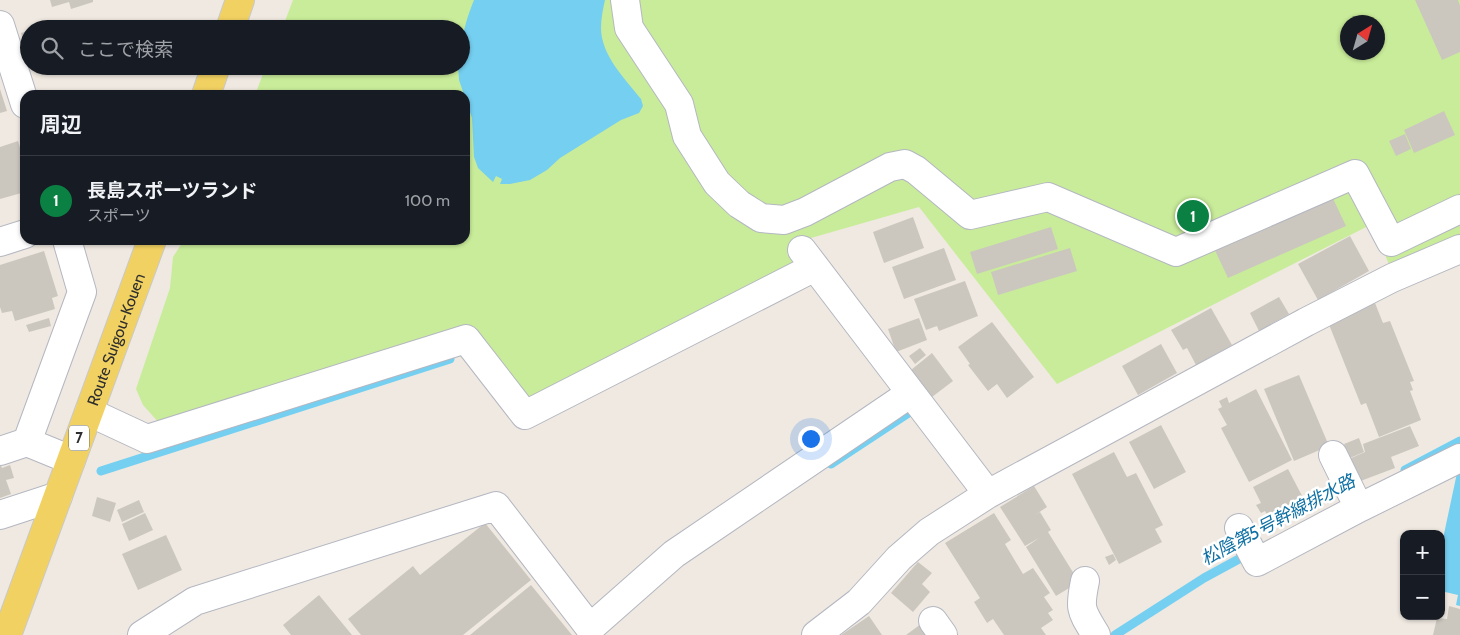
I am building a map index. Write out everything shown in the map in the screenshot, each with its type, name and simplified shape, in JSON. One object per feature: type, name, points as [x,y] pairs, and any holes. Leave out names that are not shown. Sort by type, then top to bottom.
[{"type":"main road","points":[[233,20],[240,0]]},
{"type":"main road","points":[[208,90],[213,75]]},
{"type":"main road","name":"Route Suigou-Kouen","points":[[7,635],[150,245]]},
{"type":"street","points":[[625,0],[628,28],[679,104],[686,136],[717,183],[739,204],[760,218],[784,220],[805,212],[890,167],[905,164],[916,170],[970,215],[1048,197],[1176,252],[1355,174],[1391,242],[1460,209]]},
{"type":"street","points":[[1,33],[20,90]]},
{"type":"street","points":[[0,242],[20,236]]},
{"type":"street","points":[[28,442],[82,292],[68,245]]},
{"type":"street","points":[[816,635],[859,602],[899,558],[930,532],[988,494],[1306,322],[1392,278],[1460,249]]},
{"type":"street","points":[[89,412],[147,439],[466,339],[525,416],[809,258],[988,494]]},
{"type":"street","points":[[142,635],[195,601],[496,506],[590,628],[674,554],[911,393]]},
{"type":"street","points":[[0,451],[28,442],[71,460]]},
{"type":"street","points":[[1333,455],[1355,499]]},
{"type":"street","points":[[1248,544],[1257,562],[1355,499],[1460,458]]},
{"type":"street","points":[[0,515],[58,496]]},
{"type":"street","points":[[1085,581],[1081,601],[1082,613],[1096,635]]},
{"type":"green space","points":[[293,0],[1460,0],[1460,237],[1391,269],[1372,224],[1057,384],[919,207],[811,238],[787,254],[796,266],[538,399],[524,399],[469,328],[161,425],[143,405],[136,389],[170,288],[173,257],[181,245],[470,245],[470,90],[257,90],[263,75],[470,75],[470,20],[285,20]]},
{"type":"water","points":[[474,0],[605,0],[601,28],[605,48],[621,75],[641,99],[643,106],[639,113],[621,120],[560,158],[547,170],[530,180],[500,184],[502,179],[496,176],[493,182],[478,168],[474,157],[470,90],[462,90],[459,80],[459,75],[470,75],[470,20],[467,20]]},
{"type":"water","points":[[1460,471],[1460,606],[1456,605],[1458,595],[1445,592],[1445,530],[1457,473]]},
{"type":"building","points":[[50,0],[93,0],[93,2],[71,9],[69,2],[52,7]]},
{"type":"building","points":[[1415,0],[1458,0],[1460,6],[1460,52],[1442,60]]},
{"type":"building","points":[[0,89],[7,111],[0,113]]},
{"type":"building","points":[[1444,111],[1455,135],[1414,153],[1404,130]]},
{"type":"building","points":[[1405,134],[1411,149],[1396,156],[1389,141]]},
{"type":"building","points":[[18,141],[20,148],[20,193],[0,199],[0,147]]},
{"type":"building","points":[[1329,190],[1346,226],[1228,278],[1211,242]]},
{"type":"building","points":[[913,217],[924,248],[884,263],[873,232]]},
{"type":"building","points":[[1051,227],[1058,249],[977,274],[970,252]]},
{"type":"building","points":[[1350,236],[1369,271],[1318,300],[1298,264]]},
{"type":"building","points":[[944,248],[956,280],[904,299],[892,267]]},
{"type":"building","points":[[1070,248],[1077,271],[998,295],[991,272]]},
{"type":"building","points":[[44,251],[58,296],[52,298],[55,309],[15,321],[12,311],[2,313],[0,307],[0,265]]},
{"type":"building","points":[[965,281],[978,316],[939,331],[937,326],[926,330],[914,299]]},
{"type":"building","points":[[1279,297],[1289,314],[1259,331],[1250,313]]},
{"type":"building","points":[[1375,303],[1383,323],[1390,321],[1414,381],[1410,382],[1413,390],[1410,391],[1421,420],[1379,437],[1366,403],[1361,405],[1328,322]]},
{"type":"building","points":[[1211,308],[1232,345],[1196,365],[1187,348],[1183,350],[1171,330]]},
{"type":"building","points":[[49,318],[51,326],[29,332],[26,325]]},
{"type":"building","points":[[919,318],[927,340],[896,352],[888,329]]},
{"type":"building","points":[[992,322],[1034,377],[1007,398],[997,384],[988,391],[968,365],[970,364],[958,347]]},
{"type":"building","points":[[1161,344],[1177,373],[1138,395],[1122,366]]},
{"type":"building","points":[[920,348],[926,355],[915,364],[909,356]]},
{"type":"building","points":[[932,353],[953,381],[932,397],[911,370]]},
{"type":"building","points":[[1299,375],[1329,446],[1294,461],[1264,389]]},
{"type":"building","points":[[1256,389],[1292,460],[1249,482],[1221,428],[1227,425],[1218,409],[1222,407],[1219,401],[1227,397],[1229,403]]},
{"type":"building","points":[[1161,425],[1186,472],[1154,489],[1129,442]]},
{"type":"building","points":[[1410,426],[1419,446],[1391,457],[1395,468],[1358,482],[1349,459],[1365,452],[1363,444]]},
{"type":"building","points":[[1359,438],[1364,452],[1350,458],[1344,444]]},
{"type":"building","points":[[1114,452],[1127,477],[1136,473],[1163,525],[1155,529],[1162,542],[1119,564],[1072,474]]},
{"type":"building","points":[[0,463],[2,468],[10,465],[14,478],[6,480],[11,494],[0,498]]},
{"type":"building","points":[[1288,469],[1309,509],[1274,527],[1265,511],[1261,513],[1256,505],[1261,503],[1253,487]]},
{"type":"building","points":[[1034,486],[1047,507],[1035,515],[1040,512],[1051,530],[1048,532],[1079,582],[1056,596],[1026,547],[1039,538],[1025,546],[1000,507]]},
{"type":"building","points":[[97,497],[116,503],[110,522],[92,516]]},
{"type":"building","points":[[139,500],[144,512],[122,522],[117,510]]},
{"type":"building","points":[[145,513],[153,530],[129,541],[122,524]]},
{"type":"building","points":[[994,513],[1011,540],[1005,544],[1023,574],[1033,568],[1050,593],[1044,597],[1053,610],[1048,613],[1053,620],[1041,628],[1046,635],[1004,635],[993,619],[987,623],[974,602],[980,598],[945,543]]},
{"type":"building","points":[[485,523],[531,580],[463,635],[361,635],[348,619],[413,566],[420,575]]},
{"type":"building","points":[[166,535],[182,570],[138,590],[122,554]]},
{"type":"building","points":[[1113,554],[1116,560],[1109,565],[1105,557]]},
{"type":"building","points":[[918,562],[932,573],[922,584],[930,592],[913,612],[891,593]]},
{"type":"building","points":[[531,585],[572,635],[470,635]]},
{"type":"building","points":[[319,595],[352,635],[291,635],[283,625]]},
{"type":"building","points":[[1449,606],[1460,609],[1460,635],[1433,635],[1437,620],[1447,619]]},
{"type":"building","points":[[869,616],[882,635],[841,635]]},
{"type":"building","points":[[921,624],[929,635],[906,635]]},
{"type":"waterway","points":[[101,471],[450,359]]},
{"type":"waterway","points":[[831,464],[910,412]]},
{"type":"waterway","name":"松陰第5号幹線排水路","points":[[1405,470],[1460,441]]},
{"type":"waterway","name":"松陰第5号幹線排水路","points":[[1115,635],[1204,578],[1250,553]]},
{"type":"place","name":"長島スポーツランド","points":[[1193,216]]}]
